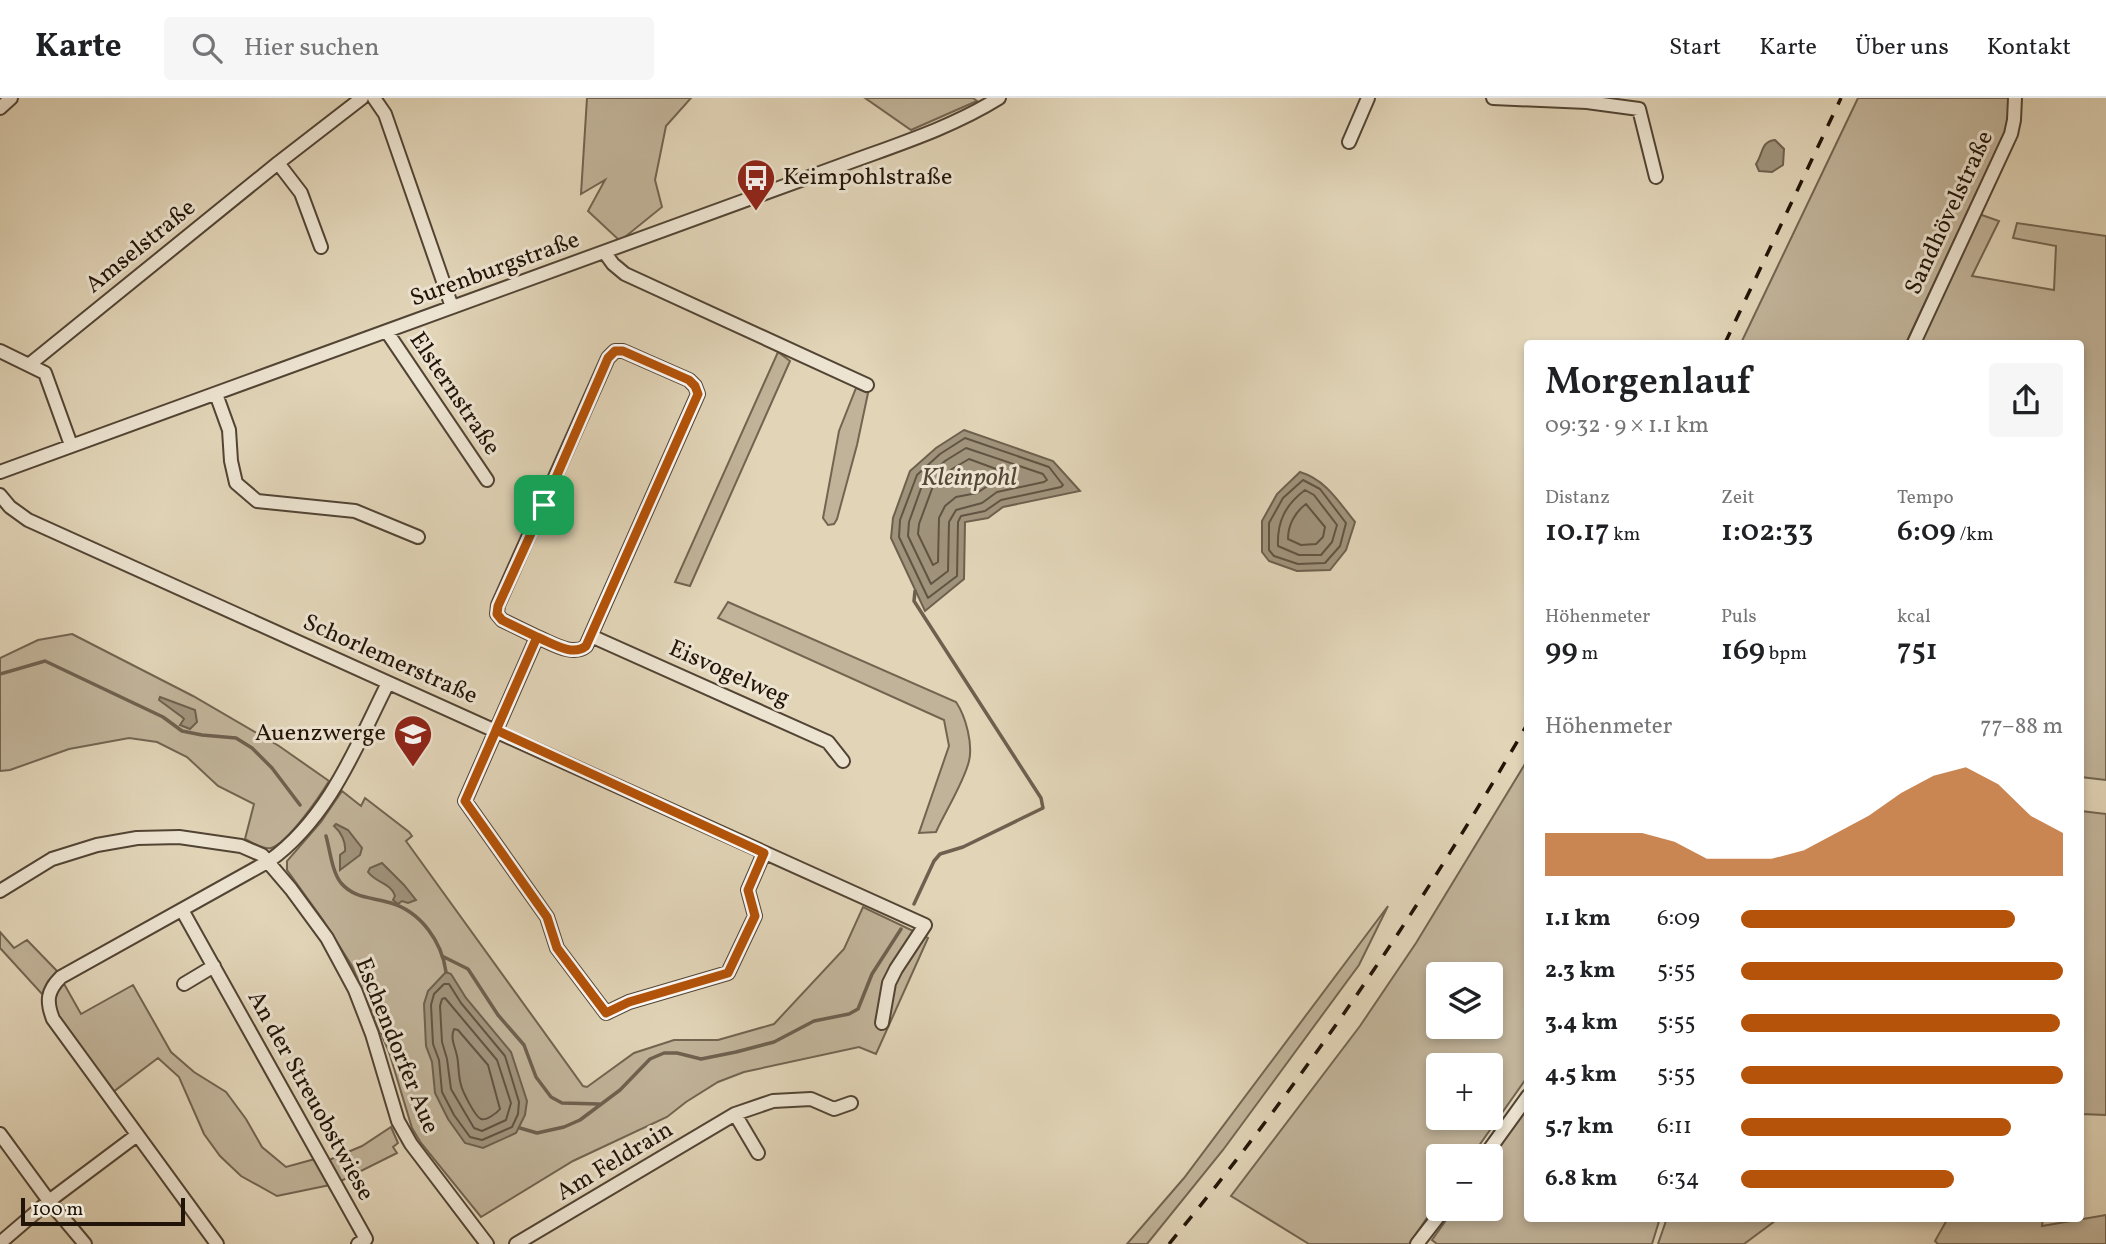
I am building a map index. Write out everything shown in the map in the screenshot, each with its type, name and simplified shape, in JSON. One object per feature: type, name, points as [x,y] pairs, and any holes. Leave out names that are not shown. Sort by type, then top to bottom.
[{"type":"street","points":[[0,108],[11,98]]},
{"type":"street","name":"Amselstraße","points":[[30,364],[362,98]]},
{"type":"street","points":[[374,98],[385,114],[452,307]]},
{"type":"street","name":"Surenburgstraße","points":[[0,472],[937,130],[999,98]]},
{"type":"street","points":[[1349,142],[1368,98]]},
{"type":"street","points":[[1493,98],[1587,102],[1639,109],[1656,177]]},
{"type":"street","name":"Sandhövelstraße","points":[[1914,340],[2011,134],[2015,98]]},
{"type":"street","points":[[278,163],[301,193],[321,247]]},
{"type":"street","points":[[605,253],[625,274],[867,385]]},
{"type":"street","name":"Elsternstraße","points":[[387,331],[487,480]]},
{"type":"street","points":[[0,351],[45,373],[71,445]]},
{"type":"street","points":[[615,351],[623,351],[689,380],[698,394],[586,646],[573,651],[537,637],[502,620],[497,614],[498,606],[608,358],[615,351]]},
{"type":"street","points":[[216,394],[229,430],[230,461],[236,483],[257,501],[355,511],[418,537]]},
{"type":"street","name":"Schorlemerstraße","points":[[0,495],[10,507],[28,520]]},
{"type":"street","name":"Schorlemerstraße","points":[[0,509],[925,925],[889,983],[882,1023]]},
{"type":"street","name":"Eisvogelweg","points":[[591,636],[828,742],[843,761]]},
{"type":"street","points":[[537,637],[465,801],[547,917],[557,948],[606,1013],[629,1002],[728,973],[755,916],[748,890],[764,853]]},
{"type":"street","points":[[217,1244],[53,1019],[48,996],[61,977],[285,850],[317,815],[332,793],[388,683]]},
{"type":"street","name":"Eschendorfer Aue","points":[[0,891],[52,859],[97,845],[137,838],[178,837],[241,846],[262,855],[327,938],[355,990],[372,1034],[398,1121],[411,1144],[486,1244]]},
{"type":"street","name":"An der Streuobstwiese","points":[[182,910],[366,1239],[358,1244]]},
{"type":"street","points":[[184,984],[214,966]]},
{"type":"street","name":"Am Feldrain","points":[[516,1244],[736,1114],[773,1101],[811,1099],[834,1109],[851,1102]]},
{"type":"street","points":[[1493,1144],[1524,1102]]},
{"type":"street","points":[[736,1114],[758,1153]]},
{"type":"street","points":[[0,1134],[49,1201],[85,1244]]},
{"type":"street","points":[[0,1243],[49,1201],[137,1136]]},
{"type":"street","points":[[1418,1244],[1435,1221]]},
{"type":"shaded area","points":[[587,98],[691,98],[666,126],[655,180],[662,207],[620,241],[588,211],[605,180],[581,194]]},
{"type":"shaded area","points":[[865,98],[973,98],[977,101],[911,130]]},
{"type":"shaded area","points":[[1858,98],[2009,98],[2008,125],[1907,340],[1742,340]]},
{"type":"shaded area","points":[[1979,214],[1999,221],[1972,276],[2054,290],[2056,246],[2013,238],[2017,223],[2106,236],[2106,780],[2084,777],[2084,340],[1920,340]]},
{"type":"shaded area","points":[[778,352],[790,361],[690,586],[675,582]]},
{"type":"shaded area","points":[[856,388],[868,393],[837,519],[834,524],[828,525],[823,518],[839,431]]},
{"type":"shaded area","points":[[728,602],[956,702],[968,731],[969,761],[936,832],[919,833],[949,746],[944,720],[718,618]]},
{"type":"shaded area","points":[[72,634],[193,696],[279,746],[329,781],[286,838],[278,845],[268,848],[245,839],[254,804],[218,786],[187,757],[157,742],[129,738],[69,749],[0,771],[0,658],[38,640]]},
{"type":"shaded area","points":[[1524,766],[1524,1082],[1503,1112],[1503,1053],[1426,1053],[1426,1130],[1490,1130],[1480,1144],[1426,1144],[1426,1219],[1409,1244],[1309,1244],[1231,1196],[1360,1026],[1416,943]]},
{"type":"shaded area","points":[[342,791],[361,806],[365,798],[409,832],[412,836],[406,841],[583,1086],[587,1087],[634,1053],[674,1040],[718,1040],[774,1024],[844,949],[863,907],[928,938],[876,1054],[859,1047],[744,1072],[718,1082],[667,1117],[573,1161],[481,1217],[412,1128],[389,1052],[352,966],[287,870],[287,861],[321,822]]},
{"type":"shaded area","points":[[2084,811],[2106,814],[2106,1115],[2084,1114]]},
{"type":"shaded area","points":[[1388,906],[1359,965],[1223,1150],[1147,1244],[1127,1244],[1184,1178]]},
{"type":"shaded area","points":[[0,932],[14,948],[27,940],[58,972],[48,981],[42,994],[0,948]]},
{"type":"shaded area","points":[[63,982],[81,1014],[133,985],[171,1052],[194,1072],[226,1092],[262,1147],[286,1167],[315,1159],[330,1185],[277,1196],[241,1176],[220,1156],[204,1134],[179,1077],[158,1058],[113,1092],[57,1015],[55,997]]},
{"type":"shaded area","points":[[1524,1112],[1524,1222],[1659,1222],[1652,1244],[1437,1244],[1432,1240],[1445,1221],[1503,1221],[1501,1144]]},
{"type":"shaded area","points":[[391,1127],[398,1143],[393,1147],[397,1153],[341,1181],[329,1160],[362,1146]]},
{"type":"shaded area","points":[[2106,1215],[2106,1244],[1938,1244],[1935,1241],[1946,1222],[2042,1222],[2042,1226],[2084,1222],[2084,1219]]},
{"type":"shaded area","points":[[1666,1222],[1774,1222],[1744,1244],[1658,1244]]},
{"type":"water","points":[[1775,140],[1784,149],[1783,165],[1772,172],[1759,171],[1756,164],[1763,149],[1767,143]]},
{"type":"water","name":"Kleinpohl","points":[[964,430],[1053,461],[1080,491],[1003,507],[988,518],[965,522],[964,579],[925,611],[891,538],[893,518],[910,471],[936,448]]},
{"type":"water","points":[[1300,472],[1324,486],[1355,522],[1346,550],[1330,570],[1297,571],[1269,561],[1262,552],[1262,521],[1277,494]]},
{"type":"water","points":[[160,697],[195,710],[197,722],[190,729],[180,725],[184,719],[159,700]]},
{"type":"water","points":[[336,824],[348,830],[362,848],[360,855],[340,870],[340,855],[345,848],[339,831],[334,826]]},
{"type":"water","points":[[382,863],[416,900],[398,904],[393,900],[395,896],[390,888],[368,872],[370,868]]},
{"type":"water","points":[[446,972],[451,974],[466,998],[511,1052],[527,1101],[525,1115],[516,1133],[483,1148],[465,1143],[448,1119],[435,1093],[432,1062],[426,1046],[424,1004],[428,991]]},
{"type":"waterway","points":[[914,904],[940,854],[963,847],[1043,808],[1041,798],[914,601],[915,591]]},
{"type":"waterway","points":[[0,674],[45,661],[163,717],[182,731],[236,738],[252,748],[272,768],[300,805]]},
{"type":"waterway","points":[[326,836],[333,867],[341,883],[358,895],[391,903],[412,913],[435,939],[446,972]]},
{"type":"waterway","points":[[520,1128],[537,1133],[580,1120],[620,1090],[650,1059],[664,1053],[701,1059],[736,1052],[774,1042],[814,1021],[849,1014],[858,1009],[872,974],[901,929]]},
{"type":"waterway","points":[[442,956],[468,969],[498,1015],[524,1045],[536,1077],[551,1097],[562,1103],[599,1104]]},
{"type":"railway","points":[[1726,340],[1841,98]]},
{"type":"railway","points":[[1169,1244],[1267,1120],[1359,991],[1446,859],[1524,730]]},
{"type":"place","name":"Keimpohlstraße","points":[[756,212]]},
{"type":"place","name":"Auenzwerge","points":[[413,768]]},
{"type":"route","points":[[544,505],[498,606],[497,614],[502,620],[537,637],[496,730],[764,853],[748,890],[755,916],[728,973],[629,1002],[606,1013],[557,948],[547,917],[465,801],[537,637],[573,651],[586,646],[698,394],[695,386],[689,380],[623,351],[615,351],[608,358],[544,505]]}]
